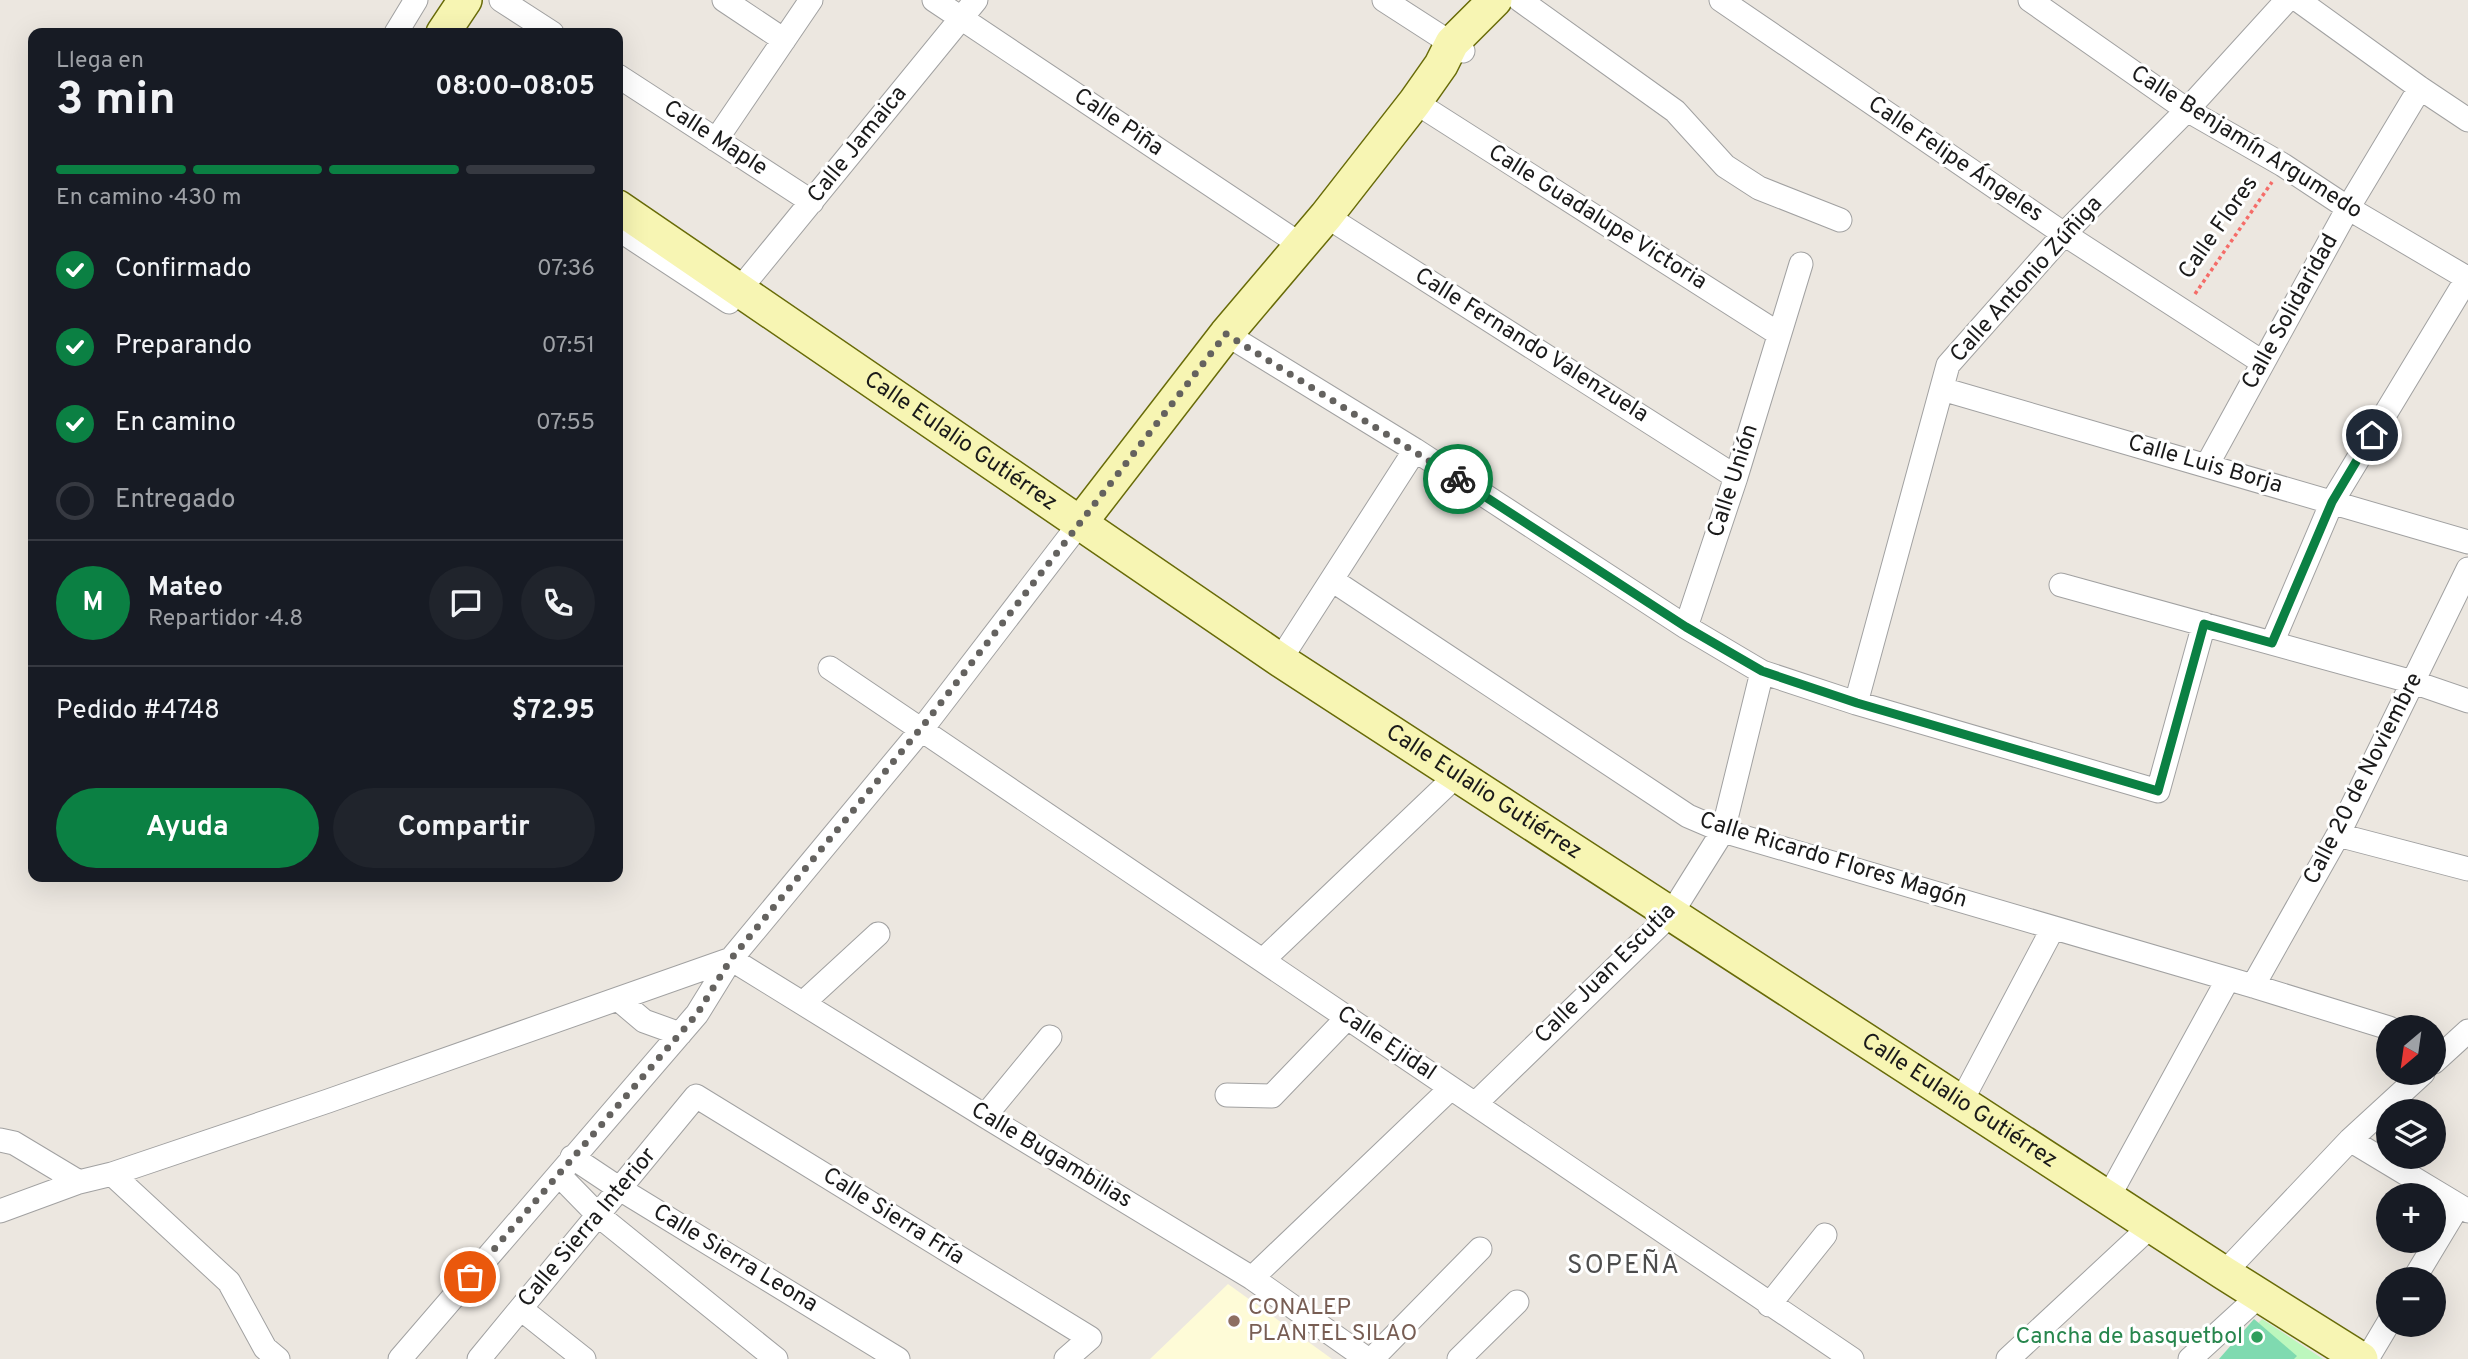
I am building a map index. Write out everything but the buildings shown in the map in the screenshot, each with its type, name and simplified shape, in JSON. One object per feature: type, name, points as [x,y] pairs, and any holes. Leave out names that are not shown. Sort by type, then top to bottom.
[{"type":"street","points":[[399,28],[416,0]]},
{"type":"street","points":[[446,28],[465,0]]},
{"type":"street","points":[[501,0],[544,28]]},
{"type":"street","points":[[723,0],[784,40]]},
{"type":"street","points":[[716,140],[811,0]]},
{"type":"street","name":"Calle Piña","points":[[934,0],[1301,245]]},
{"type":"street","name":"Calle Jamaica","points":[[740,289],[976,0]]},
{"type":"street","points":[[1384,0],[1452,53]]},
{"type":"street","points":[[400,1359],[697,1014],[731,959],[922,729],[1226,334],[1326,216],[1495,0]]},
{"type":"street","points":[[1452,53],[1518,0],[1675,111],[1725,166],[1759,187],[1840,220]]},
{"type":"street","name":"Calle Felipe Ángeles","points":[[1721,0],[2064,234],[2262,362]]},
{"type":"street","name":"Calle Benjamín Argumedo","points":[[2030,0],[2187,110],[2468,278]]},
{"type":"street","name":"Calle Antonio Zúñiga","points":[[1857,703],[1948,365],[2064,234],[2187,110],[2287,0]]},
{"type":"street","points":[[2298,0],[2468,120]]},
{"type":"street","name":"Calle Maple","points":[[623,79],[811,202]]},
{"type":"street","name":"Calle Solidaridad","points":[[2207,464],[2348,208],[2420,88]]},
{"type":"street","name":"Calle Guadalupe Victoria","points":[[1415,102],[1779,334]]},
{"type":"street","name":"Calle Eulalio Gutiérrez","points":[[623,210],[1280,660],[2151,1226],[2361,1359]]},
{"type":"street","name":"Calle Fernando Valenzuela","points":[[1326,216],[1736,477]]},
{"type":"street","points":[[623,232],[737,308],[803,333]]},
{"type":"street","name":"Calle Unión","points":[[1686,627],[1736,477],[1801,264]]},
{"type":"street","points":[[2272,643],[2332,502],[2468,278]]},
{"type":"street","points":[[1226,334],[1415,450],[1686,627],[1762,671],[1857,703],[2158,791],[2204,624]]},
{"type":"street","name":"Calle Luis Borja","points":[[1942,389],[2468,542]]},
{"type":"street","points":[[1280,660],[1415,450]]},
{"type":"street","name":"Calle 20 de Noviembre","points":[[2253,986],[2339,835],[2468,569]]},
{"type":"street","name":"Calle Ricardo Flores Magón","points":[[1332,580],[1689,816],[1723,831],[2376,1024]]},
{"type":"street","points":[[2061,585],[2413,682],[2468,701]]},
{"type":"street","name":"Calle Ejidal","points":[[830,668],[1852,1359]]},
{"type":"street","name":"Calle Juan Escutia","points":[[1475,1104],[1671,914],[1723,831],[1762,671]]},
{"type":"street","points":[[1263,960],[1456,776]]},
{"type":"street","points":[[2339,835],[2468,869]]},
{"type":"street","points":[[1961,1102],[2053,928]]},
{"type":"street","points":[[803,1003],[878,934]]},
{"type":"street","points":[[0,1211],[79,1182],[112,1174],[328,1101],[731,959]]},
{"type":"street","name":"Calle Bugambilias","points":[[731,959],[1252,1279],[1367,1359]]},
{"type":"street","points":[[2108,1198],[2228,979]]},
{"type":"street","points":[[618,999],[644,1021],[680,1034]]},
{"type":"street","points":[[1227,1095],[1272,1096],[1347,1018]]},
{"type":"street","points":[[2447,1051],[2468,1031]]},
{"type":"street","points":[[985,1116],[1050,1037]]},
{"type":"street","points":[[2224,1273],[2350,1140],[2410,1085]]},
{"type":"street","points":[[1252,1279],[1451,1088]]},
{"type":"street","name":"Calle Sierra Interior","points":[[479,1359],[696,1096]]},
{"type":"street","name":"Calle Sierra Fría","points":[[696,1096],[1090,1338],[1066,1359]]},
{"type":"street","points":[[0,1140],[14,1143],[79,1182]]},
{"type":"street","points":[[2350,1140],[2463,1209],[2422,1267]]},
{"type":"street","points":[[565,1166],[598,1214],[776,1359]]},
{"type":"street","name":"Calle Sierra Leona","points":[[565,1166],[620,1189],[898,1359]]},
{"type":"street","points":[[112,1174],[229,1282],[266,1355]]},
{"type":"street","points":[[2008,1359],[2151,1226]]},
{"type":"street","points":[[1769,1305],[1825,1235]]},
{"type":"street","points":[[1373,1359],[1480,1250]]},
{"type":"street","points":[[2190,1359],[2260,1295]]},
{"type":"street","points":[[1459,1359],[1517,1302]]},
{"type":"street","points":[[521,1308],[584,1359]]},
{"type":"street","points":[[2367,1359],[2380,1337]]},
{"type":"path","name":"Calle Flores","points":[[2183,310],[2283,165]]},
{"type":"shaded area","name":"CONALEP PLANTEL SILAO","points":[[1228,1284],[1332,1359],[1150,1359]]},
{"type":"green space","name":"Cancha de basquetbol","points":[[2254,1319],[2297,1356],[2294,1359],[2219,1359]]},
{"type":"green space","name":"Cancha de basquetbol","points":[[2262,1319],[2323,1359],[2223,1359]]},
{"type":"way so far","points":[[470,1277],[697,1014],[731,959],[926,722],[1226,334],[1458,479]]},
{"type":"place","name":"CONALEP PLANTEL SILAO","points":[[1234,1321]]},
{"type":"place","name":"Cancha de basquetbol","points":[[2257,1337]]},
{"type":"district","name":"SOPEÑA","points":[[1624,1266]]},
{"type":"route","points":[[1458,479],[1686,627],[1762,671],[1857,703],[2158,791],[2204,624],[2272,643],[2332,502],[2372,435]]}]
